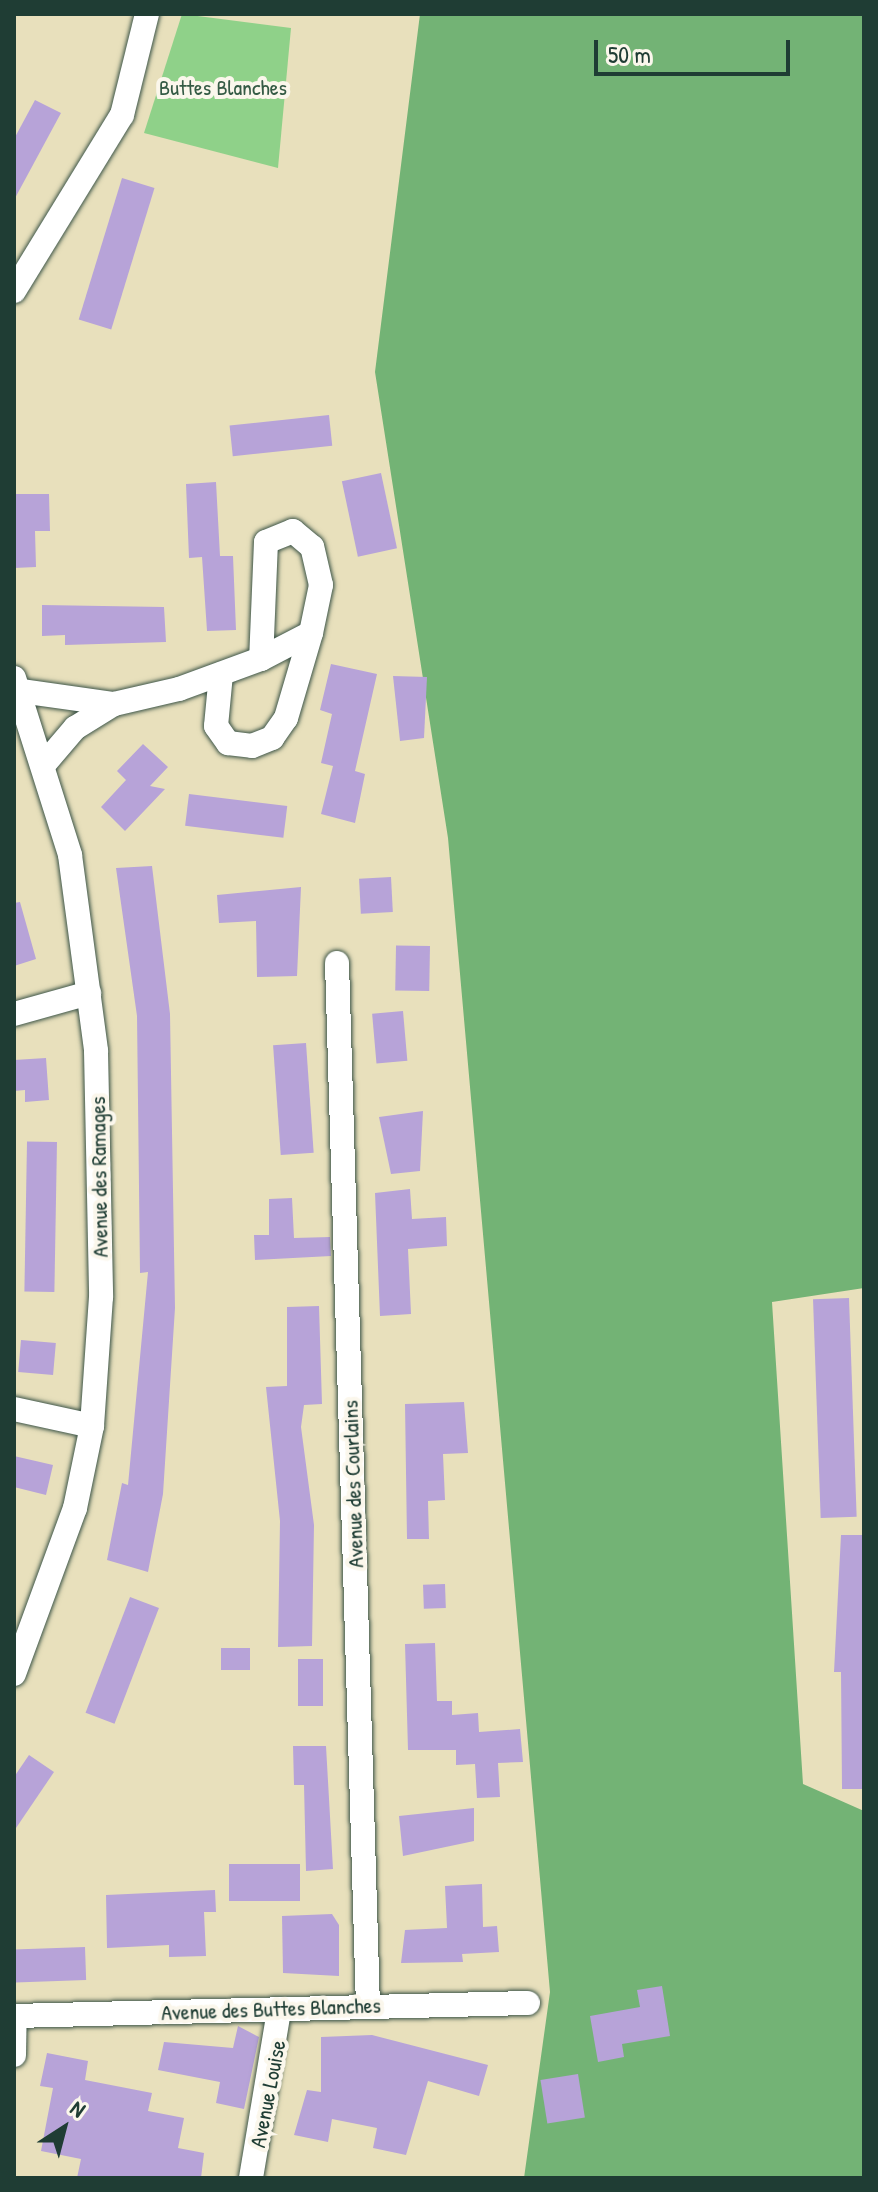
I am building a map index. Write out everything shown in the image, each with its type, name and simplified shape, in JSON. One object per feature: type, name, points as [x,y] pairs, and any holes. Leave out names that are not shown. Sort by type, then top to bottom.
[{"type":"street","points":[[14,291],[122,115],[147,14]]},
{"type":"street","points":[[221,674],[216,726],[228,743],[252,746],[272,738],[286,718],[311,633],[321,585],[312,547],[293,531],[266,542],[261,659]]},
{"type":"street","points":[[46,762],[75,728],[114,704],[221,674],[261,659],[311,633]]},
{"type":"street","points":[[18,685],[114,704]]},
{"type":"street","name":"Avenue des Ramages","points":[[14,1674],[75,1508],[92,1426],[101,1297],[89,993],[70,855],[46,762],[18,685]]},
{"type":"street","name":"Avenue des Courlains","points":[[337,963],[368,2005]]},
{"type":"street","points":[[14,1014],[89,993]]},
{"type":"street","points":[[14,1409],[92,1426]]},
{"type":"street","name":"Avenue des Buttes Blanches","points":[[15,2016],[528,2003]]},
{"type":"street","name":"Avenue Louise","points":[[251,2178],[279,2010]]},
{"type":"street","points":[[14,2055],[15,2016]]},
{"type":"green space","name":"Buttes Blanches","points":[[182,14],[291,28],[278,168],[144,133]]},
{"type":"green space","points":[[420,14],[864,14],[864,1288],[772,1302],[803,1784],[864,1811],[864,2178],[524,2178],[550,1992],[448,838],[375,372]]},
{"type":"building","points":[[35,100],[61,113],[14,200],[14,139]]},
{"type":"building","points":[[122,178],[155,188],[111,329],[79,320]]},
{"type":"building","points":[[329,415],[332,446],[233,456],[230,425]]},
{"type":"building","points":[[381,473],[397,548],[358,557],[342,481]]},
{"type":"building","points":[[216,482],[220,556],[233,556],[236,630],[207,631],[202,557],[189,558],[186,484]]},
{"type":"building","points":[[14,494],[49,494],[50,531],[35,531],[36,567],[14,568]]},
{"type":"building","points":[[42,605],[164,607],[166,642],[65,645],[65,635],[42,636]]},
{"type":"building","points":[[331,664],[377,674],[355,771],[365,774],[355,823],[321,814],[333,766],[321,763],[332,714],[320,710]]},
{"type":"building","points":[[393,676],[427,677],[424,738],[400,741]]},
{"type":"building","points":[[143,744],[168,767],[150,786],[165,789],[125,831],[101,807],[126,780],[117,771]]},
{"type":"building","points":[[189,794],[287,806],[283,838],[185,826]]},
{"type":"building","points":[[152,866],[170,1014],[175,1308],[163,1494],[148,1572],[107,1560],[122,1483],[128,1485],[148,1272],[140,1273],[137,1016],[116,868]]},
{"type":"building","points":[[391,877],[393,912],[361,914],[359,879]]},
{"type":"building","points":[[301,887],[297,976],[257,977],[256,921],[219,923],[217,895]]},
{"type":"building","points":[[20,902],[36,959],[14,966],[14,903]]},
{"type":"building","points":[[396,945],[430,946],[429,991],[395,990]]},
{"type":"building","points":[[403,1011],[407,1061],[376,1064],[372,1014]]},
{"type":"building","points":[[306,1043],[314,1153],[281,1155],[273,1045]]},
{"type":"building","points":[[46,1058],[49,1100],[25,1102],[25,1090],[14,1091],[14,1060]]},
{"type":"building","points":[[423,1111],[420,1171],[391,1174],[379,1117]]},
{"type":"building","points":[[27,1141],[57,1142],[54,1292],[24,1291]]},
{"type":"building","points":[[410,1189],[412,1219],[446,1217],[447,1246],[408,1249],[411,1314],[380,1316],[375,1193]]},
{"type":"building","points":[[292,1198],[294,1238],[330,1237],[331,1256],[255,1260],[254,1235],[269,1235],[269,1199]]},
{"type":"building","points":[[849,1298],[857,1517],[821,1518],[813,1299]]},
{"type":"building","points":[[319,1306],[322,1404],[304,1405],[301,1427],[314,1525],[312,1646],[278,1647],[280,1521],[266,1387],[287,1386],[287,1307]]},
{"type":"building","points":[[21,1340],[56,1343],[53,1375],[18,1372]]},
{"type":"building","points":[[464,1402],[468,1453],[443,1454],[445,1500],[428,1501],[429,1539],[407,1539],[405,1404]]},
{"type":"building","points":[[14,1456],[53,1465],[46,1495],[14,1487]]},
{"type":"building","points":[[841,1535],[864,1535],[864,1789],[842,1789],[841,1672],[834,1672]]},
{"type":"building","points":[[445,1584],[446,1608],[424,1609],[423,1585]]},
{"type":"building","points":[[130,1597],[159,1608],[115,1724],[86,1713]]},
{"type":"building","points":[[435,1643],[437,1701],[452,1701],[452,1715],[478,1713],[479,1732],[520,1729],[523,1762],[498,1763],[500,1797],[477,1798],[475,1764],[456,1765],[456,1750],[408,1750],[405,1644]]},
{"type":"building","points":[[221,1648],[250,1648],[250,1670],[221,1670]]},
{"type":"building","points":[[298,1659],[323,1659],[323,1706],[298,1706]]},
{"type":"building","points":[[293,1746],[326,1746],[333,1869],[306,1871],[304,1785],[294,1785]]},
{"type":"building","points":[[29,1755],[54,1772],[14,1831],[14,1777]]},
{"type":"building","points":[[474,1808],[474,1841],[403,1856],[399,1816]]},
{"type":"building","points":[[229,1864],[300,1864],[300,1901],[229,1901]]},
{"type":"building","points":[[482,1884],[483,1927],[497,1926],[499,1952],[462,1954],[463,1962],[401,1963],[405,1930],[447,1928],[445,1886]]},
{"type":"building","points":[[215,1890],[216,1912],[204,1912],[206,1956],[169,1957],[169,1945],[107,1948],[106,1895]]},
{"type":"building","points":[[332,1914],[339,1925],[339,1976],[283,1973],[282,1916]]},
{"type":"building","points":[[85,1947],[86,1980],[15,1982],[14,1949]]},
{"type":"building","points":[[662,1986],[670,2036],[622,2044],[624,2057],[598,2062],[590,2016],[640,2007],[637,1990]]},
{"type":"building","points":[[238,2026],[259,2037],[244,2109],[216,2103],[220,2082],[158,2070],[164,2042],[233,2048]]},
{"type":"building","points":[[372,2035],[488,2065],[479,2096],[428,2081],[406,2155],[373,2148],[377,2128],[332,2119],[328,2142],[294,2135],[307,2090],[321,2092],[321,2037]]},
{"type":"building","points":[[47,2053],[88,2061],[85,2080],[152,2093],[148,2111],[184,2118],[178,2148],[204,2153],[201,2178],[77,2178],[81,2159],[41,2151],[53,2088],[40,2086]]},
{"type":"building","points":[[578,2074],[585,2117],[547,2123],[540,2080]]}]
